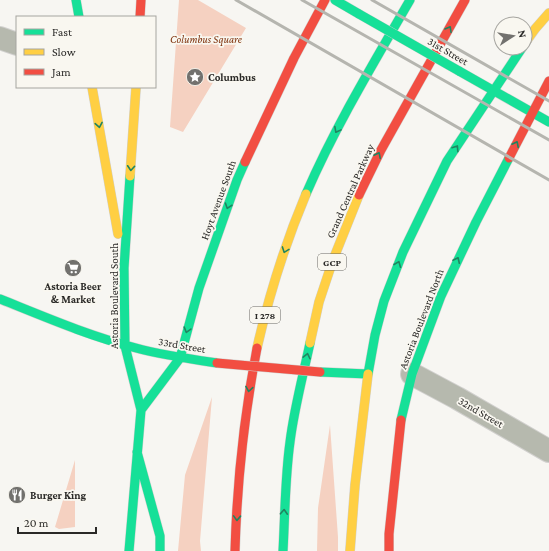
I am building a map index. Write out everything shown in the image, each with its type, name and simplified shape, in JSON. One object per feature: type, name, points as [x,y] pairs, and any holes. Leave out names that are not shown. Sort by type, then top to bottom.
[{"type":"main road","points":[[76,0],[79,16]]},
{"type":"main road","points":[[140,16],[141,0]]},
{"type":"main road","name":"Hoyt Avenue South","points":[[141,410],[180,358],[200,288],[237,180],[294,58],[325,0]]},
{"type":"main road","name":"31st Street","points":[[335,0],[549,122]]},
{"type":"main road","name":"I 278","points":[[235,551],[242,439],[248,394],[262,326],[275,278],[310,186],[331,142],[355,96],[410,0]]},
{"type":"main road","name":"Grand Central Parkway","points":[[283,551],[290,441],[319,302],[333,260],[363,186],[400,115],[465,0]]},
{"type":"main road","points":[[533,32],[549,13]]},
{"type":"main road","points":[[350,551],[356,472],[368,374],[375,335],[384,301],[403,252],[447,161],[517,56]]},
{"type":"main road","name":"Astoria Boulevard North","points":[[389,551],[389,534],[401,415],[412,374],[441,296],[476,222],[549,81]]},
{"type":"main road","points":[[92,88],[124,268]]},
{"type":"main road","name":"Astoria Boulevard South","points":[[130,551],[141,410],[125,346],[124,268],[136,88]]},
{"type":"main road","name":"33rd Street","points":[[0,299],[87,334],[125,346],[180,358],[217,363],[320,372],[368,374]]},
{"type":"main road","points":[[138,452],[160,536],[160,551]]},
{"type":"street","points":[[0,38],[16,44]]},
{"type":"street","name":"32nd Street","points":[[412,374],[458,398],[549,452]]},
{"type":"green space","name":"Columbus Square","points":[[179,0],[198,0],[246,28],[183,132],[170,127]]},
{"type":"green space","points":[[212,397],[200,541],[201,551],[178,551],[185,475]]},
{"type":"green space","points":[[330,425],[338,551],[317,551],[318,508]]},
{"type":"green space","points":[[75,460],[75,527],[59,529],[55,527]]},
{"type":"railway","points":[[236,0],[549,180]]},
{"type":"railway","points":[[302,0],[549,140]]},
{"type":"railway","points":[[372,0],[549,101]]},
{"type":"traffic: fast","points":[[76,0],[79,16]]},
{"type":"traffic: fast","points":[[335,0],[359,14]]},
{"type":"traffic: fast","points":[[306,194],[329,144],[368,72],[410,0]]},
{"type":"traffic: fast","points":[[359,14],[459,71]]},
{"type":"traffic: fast","points":[[320,372],[368,374],[375,335],[384,301],[403,252],[447,161],[517,56]]},
{"type":"traffic: fast","points":[[459,71],[549,122]]},
{"type":"traffic: fast","points":[[401,420],[412,374],[441,296],[476,222],[509,158]]},
{"type":"traffic: fast","points":[[141,410],[180,358],[199,288],[237,180],[245,162]]},
{"type":"traffic: fast","points":[[129,551],[141,410],[125,346],[124,268],[130,176]]},
{"type":"traffic: fast","points":[[0,299],[101,338],[166,355],[217,363]]},
{"type":"traffic: fast","points":[[283,551],[288,456],[296,405],[310,343]]},
{"type":"traffic: fast","points":[[137,452],[160,536],[160,551]]},
{"type":"traffic: slow","points":[[533,32],[549,13]]},
{"type":"traffic: slow","points":[[92,88],[118,234]]},
{"type":"traffic: slow","points":[[130,176],[136,88]]},
{"type":"traffic: slow","points":[[257,348],[278,270],[306,194]]},
{"type":"traffic: slow","points":[[310,343],[319,302],[333,260],[359,195]]},
{"type":"traffic: slow","points":[[350,551],[355,485],[368,374]]},
{"type":"traffic: jam","points":[[140,16],[141,0]]},
{"type":"traffic: jam","points":[[245,162],[294,58],[325,0]]},
{"type":"traffic: jam","points":[[359,195],[381,150],[465,0]]},
{"type":"traffic: jam","points":[[509,158],[549,81]]},
{"type":"traffic: jam","points":[[235,551],[237,499],[242,449],[248,399],[257,348]]},
{"type":"traffic: jam","points":[[217,363],[320,372]]},
{"type":"traffic: jam","points":[[389,551],[389,534],[401,420]]},
{"type":"place","name":"Columbus","points":[[195,77]]},
{"type":"place","name":"Astoria Beer & Market","points":[[73,268]]},
{"type":"place","name":"Burger King","points":[[17,495]]}]
